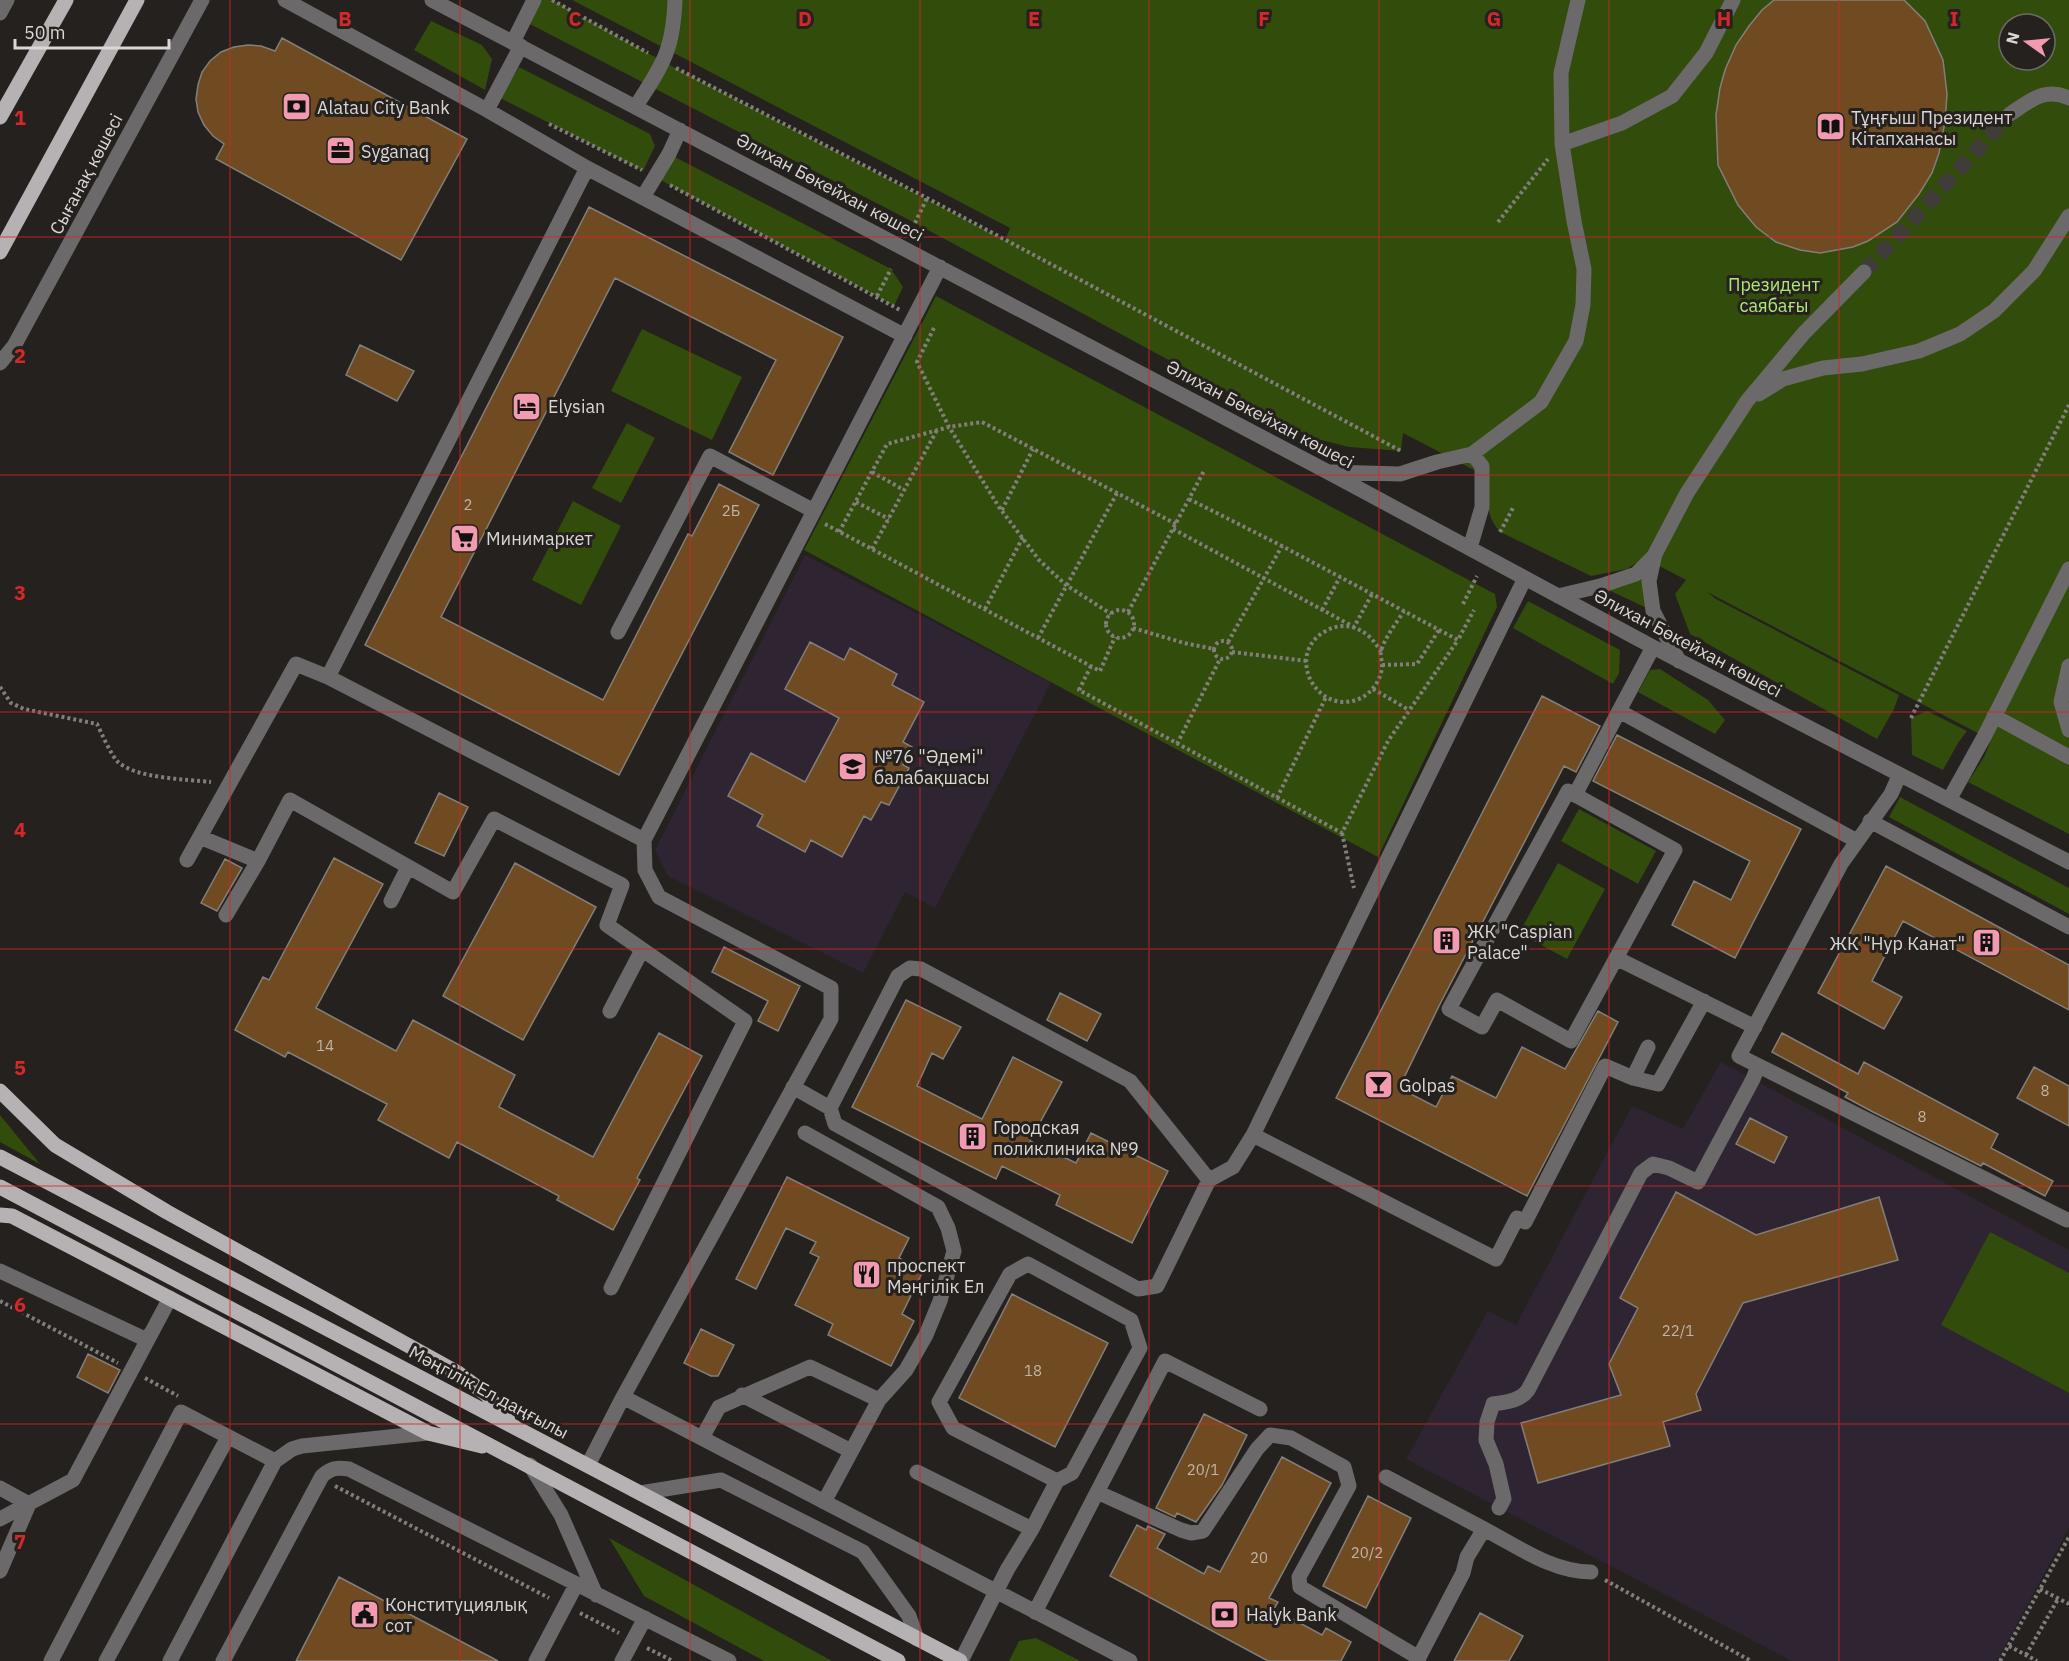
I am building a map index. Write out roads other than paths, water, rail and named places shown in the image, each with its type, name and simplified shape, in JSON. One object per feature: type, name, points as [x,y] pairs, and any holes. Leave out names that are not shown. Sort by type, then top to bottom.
[{"type":"main road","points":[[0,117],[66,0]]},
{"type":"main road","points":[[0,252],[137,0]]},
{"type":"main road","points":[[0,1091],[55,1145],[167,1212],[458,1373],[486,1394],[514,1427]]},
{"type":"main road","name":"Мәңгілік Ел даңғылы","points":[[0,1157],[961,1661]]},
{"type":"main road","points":[[0,1187],[898,1661]]},
{"type":"main road","points":[[0,1215],[12,1216],[428,1433],[502,1451]]},
{"type":"street","points":[[0,13],[7,0]]},
{"type":"street","name":"Сығанақ көшесі","points":[[0,363],[14,346],[25,327],[202,0]]},
{"type":"street","points":[[285,0],[487,110],[587,168],[905,336]]},
{"type":"street","name":"Әлихан Бөкейхан көшесі","points":[[432,0],[1328,472],[1653,648],[2069,862]]},
{"type":"street","points":[[487,110],[534,0]]},
{"type":"street","points":[[636,106],[664,62],[674,28],[675,0]]},
{"type":"street","points":[[1328,472],[1400,474],[1472,454],[1541,402],[1576,341],[1583,305],[1584,269],[1562,144],[1561,73],[1578,0]]},
{"type":"street","points":[[1562,144],[1622,123],[1672,96],[1706,54],[1733,0]]},
{"type":"street","points":[[2010,114],[2042,94],[2069,98]]},
{"type":"street","points":[[643,197],[669,154],[680,130]]},
{"type":"street","points":[[328,677],[587,168]]},
{"type":"street","points":[[1747,401],[1783,379],[1823,368],[1862,364],[1919,351],[1960,334],[1994,311],[2034,271],[2069,216]]},
{"type":"street","points":[[588,1465],[831,1019],[831,988],[659,897],[645,870],[644,840],[940,267]]},
{"type":"street","points":[[1679,661],[1653,611],[1649,581],[1655,554],[1687,493],[1747,401],[1804,333],[1864,272]]},
{"type":"street","points":[[1470,548],[1482,507],[1482,466],[1472,454]]},
{"type":"street","points":[[618,632],[710,456],[813,514]]},
{"type":"street","points":[[1558,596],[1636,574],[1655,554]]},
{"type":"street","points":[[1949,800],[2069,569]]},
{"type":"street","points":[[794,1087],[830,1108],[835,1124],[1138,1289],[1157,1286],[1209,1180],[1233,1167],[1253,1135],[1525,578]]},
{"type":"street","points":[[1575,795],[1653,648]]},
{"type":"street","points":[[186,860],[296,664],[328,677],[644,840]]},
{"type":"street","points":[[2069,666],[2061,702],[2069,730]]},
{"type":"street","points":[[1619,711],[1857,841]]},
{"type":"street","points":[[1994,716],[2069,757]]},
{"type":"street","points":[[1899,776],[1891,794],[1841,864],[1739,1056],[2068,1219]]},
{"type":"street","points":[[1568,791],[1675,850],[1616,958],[1571,1041],[1497,1000],[1482,1027],[1449,1009],[1568,791]]},
{"type":"street","points":[[226,915],[290,800],[453,892],[494,819],[622,885],[607,925],[745,1021],[611,1288]]},
{"type":"street","points":[[1870,821],[2069,927]]},
{"type":"street","points":[[200,837],[258,861]]},
{"type":"street","points":[[391,901],[408,867]]},
{"type":"street","points":[[610,1011],[642,950]]},
{"type":"street","points":[[1616,958],[1755,1027]]},
{"type":"street","points":[[830,1108],[898,976],[910,968],[921,969],[1130,1081],[1209,1180]]},
{"type":"street","points":[[1253,1135],[1496,1259],[1517,1218],[1525,1222],[1605,1066],[1633,1078],[1658,1084],[1704,1001]]},
{"type":"street","points":[[1633,1078],[1648,1047]]},
{"type":"street","points":[[1499,1508],[1504,1499],[1496,1464],[1486,1440],[1487,1422],[1493,1404],[1523,1397],[1528,1390],[1641,1173],[1653,1164],[1670,1168],[1698,1182],[1758,1066]]},
{"type":"street","points":[[805,1133],[938,1207],[948,1228],[954,1251],[940,1301],[926,1335],[906,1370],[879,1400],[824,1502]]},
{"type":"street","points":[[961,1661],[996,1592],[1058,1481],[1072,1473],[1140,1348],[1131,1320],[1028,1264],[1010,1274],[939,1402],[954,1428],[1058,1481]]},
{"type":"street","points":[[0,1271],[147,1340],[170,1298]]},
{"type":"street","points":[[0,1520],[73,1480],[170,1298]]},
{"type":"street","points":[[1035,1612],[1165,1361],[1260,1409]]},
{"type":"street","points":[[702,1438],[719,1407],[810,1367],[879,1400]]},
{"type":"street","points":[[742,1395],[851,1451]]},
{"type":"street","points":[[623,1398],[1130,1661]]},
{"type":"street","points":[[51,1661],[181,1413],[275,1461]]},
{"type":"street","points":[[170,1661],[275,1461],[291,1449],[302,1446],[428,1433]]},
{"type":"street","points":[[1097,1492],[1181,1530],[1191,1533],[1203,1531],[1257,1449],[1270,1435],[1291,1438],[1344,1467],[1349,1486],[1299,1577],[1300,1587],[1418,1660],[1463,1573],[1467,1557],[1484,1529]]},
{"type":"street","points":[[106,1661],[228,1437]]},
{"type":"street","points":[[530,1466],[561,1515],[596,1594]]},
{"type":"street","points":[[223,1661],[322,1476],[328,1470],[338,1467],[349,1468],[729,1661]]},
{"type":"street","points":[[917,1472],[1032,1529]]},
{"type":"street","points":[[1386,1477],[1548,1563],[1577,1572],[1591,1572]]},
{"type":"street","points":[[640,1493],[721,1480],[863,1552],[909,1616],[917,1639]]},
{"type":"street","points":[[0,1488],[29,1504]]},
{"type":"street","points":[[0,1570],[29,1504]]},
{"type":"street","points":[[536,1661],[576,1584]]},
{"type":"street","points":[[622,1661],[645,1618]]},
{"type":"tunnel","points":[[1864,272],[2010,114]]},
{"type":"place","name":"Alatau City Bank","points":[[296,107]]},
{"type":"place","name":"Тұңғыш Президент Кітапханасы","points":[[1830,127]]},
{"type":"place","name":"Syganaq","points":[[340,151]]},
{"type":"place","name":"Elysian","points":[[527,406]]},
{"type":"place","name":"Минимаркет","points":[[465,538]]},
{"type":"place","name":"№76 \"Әдемі\" балабақшасы","points":[[853,766]]},
{"type":"place","name":"ЖК \"Caspian Palace\"","points":[[1446,941]]},
{"type":"place","name":"ЖК \"Нур Канат\"","points":[[1986,943]]},
{"type":"place","name":"Golpas","points":[[1378,1085]]},
{"type":"place","name":"Городская поликлиника №9","points":[[972,1137]]},
{"type":"place","name":"проспект Мәңгілік Ел","points":[[866,1275]]},
{"type":"place","name":"Конституциялық сот","points":[[364,1614]]},
{"type":"place","name":"Halyk Bank","points":[[1225,1614]]},
{"type":"park label","name":"Президент саябағы","points":[[1774,294]]}]
